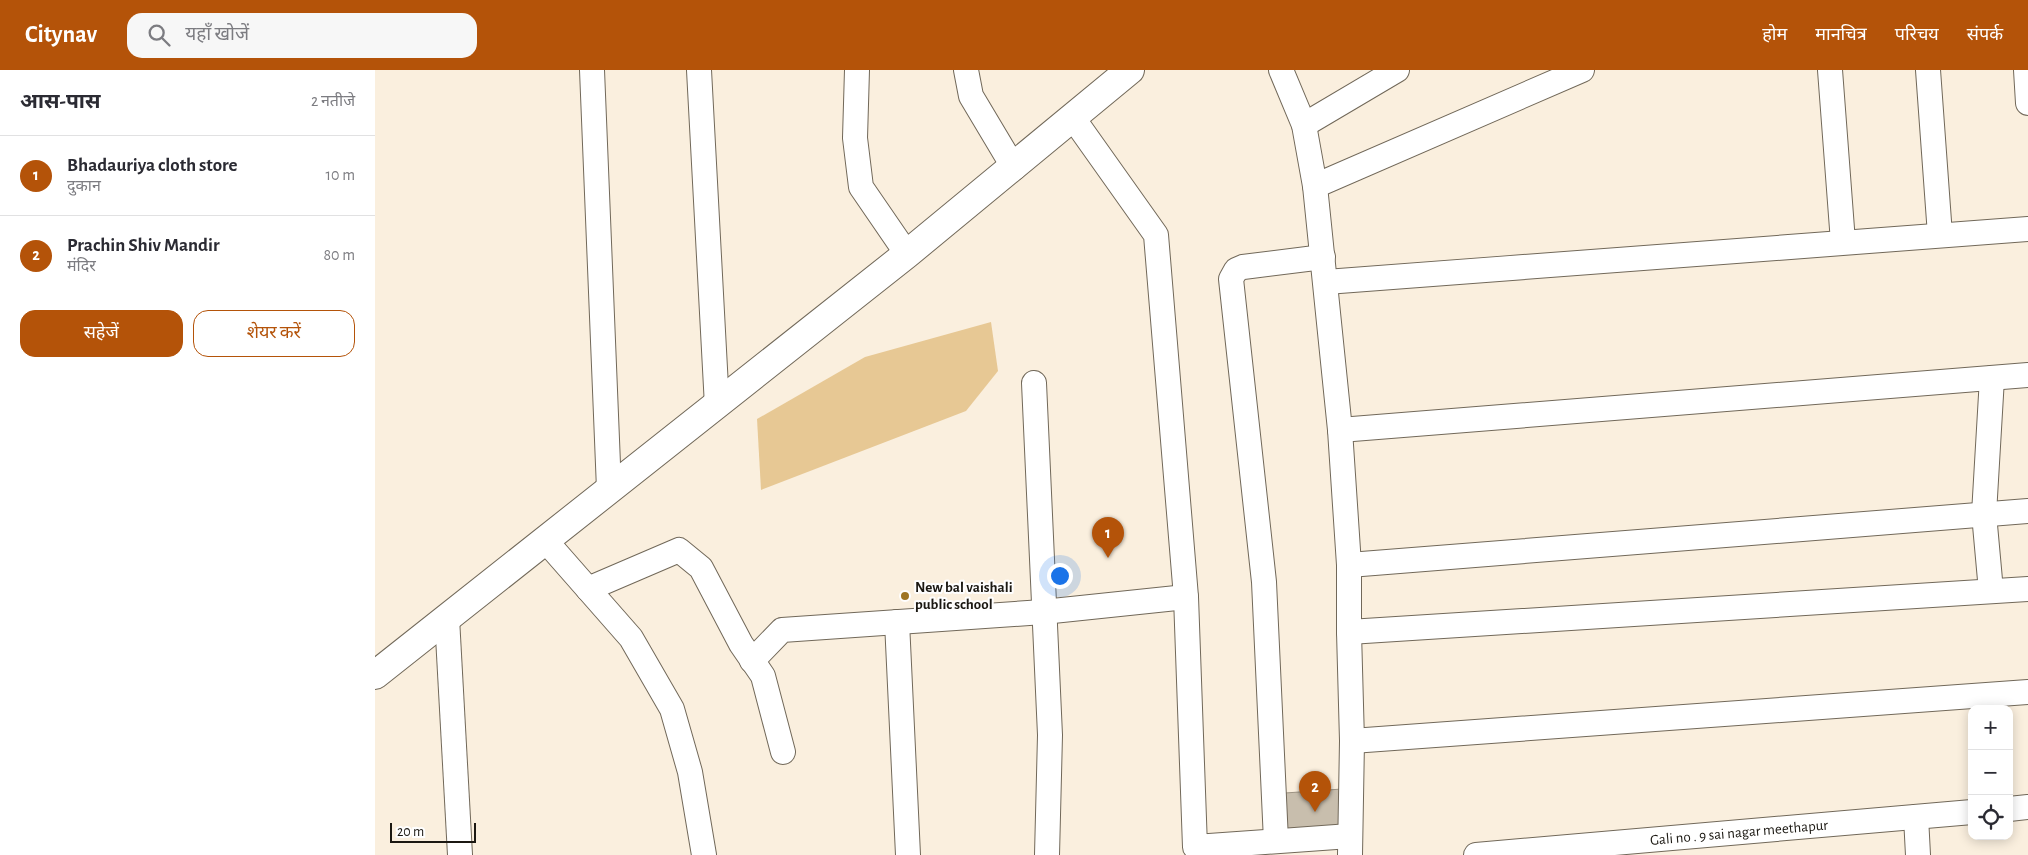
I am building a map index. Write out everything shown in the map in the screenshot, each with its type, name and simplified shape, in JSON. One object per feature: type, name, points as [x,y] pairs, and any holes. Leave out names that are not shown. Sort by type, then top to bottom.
[{"type":"street","points":[[593,70],[609,489]]},
{"type":"street","points":[[699,70],[717,406]]},
{"type":"street","points":[[857,70],[855,138],[861,187],[907,254]]},
{"type":"street","points":[[966,70],[971,96],[1014,168]]},
{"type":"street","points":[[375,675],[907,254],[1014,168],[1130,70]]},
{"type":"street","points":[[1073,118],[1156,235],[1186,597],[1195,847],[1277,841],[1350,846],[1352,741],[1349,565],[1340,430],[1315,186],[1305,125],[1281,70]]},
{"type":"street","points":[[1305,125],[1397,70]]},
{"type":"street","points":[[1315,186],[1559,74],[1582,70]]},
{"type":"street","points":[[1830,70],[1843,242]]},
{"type":"street","points":[[1928,70],[1940,235]]},
{"type":"street","points":[[2026,70],[2028,103]]},
{"type":"street","points":[[1326,282],[2028,229]]},
{"type":"street","points":[[1277,841],[1264,582],[1231,279],[1236,270],[1243,267],[1323,257]]},
{"type":"street","points":[[1340,430],[2028,375]]},
{"type":"street","points":[[1991,591],[1984,514],[1992,378]]},
{"type":"street","points":[[1034,383],[1050,735],[1047,855]]},
{"type":"street","points":[[1349,565],[2028,511]]},
{"type":"street","points":[[545,540],[631,638],[672,709],[690,772],[704,855]]},
{"type":"street","points":[[588,589],[679,550],[701,568],[752,661],[763,676],[783,752]]},
{"type":"street","points":[[1349,632],[2028,589]]},
{"type":"street","points":[[752,661],[782,630],[1043,612],[1186,597]]},
{"type":"street","points":[[447,618],[460,855]]},
{"type":"street","points":[[897,622],[907,855]]},
{"type":"street","points":[[1352,741],[2028,692]]},
{"type":"street","points":[[2013,809],[2028,807]]},
{"type":"street","name":"Gali no . 9 sai nagar meethapur","points":[[1476,855],[1639,848],[1968,812]]},
{"type":"street","points":[[1916,817],[1918,855]]},
{"type":"shaded area","points":[[991,322],[998,371],[966,411],[761,490],[757,419],[865,357]]},
{"type":"building","points":[[1342,789],[1345,830],[1288,834],[1285,793]]},
{"type":"place","name":"Bhadauriya cloth store","points":[[1108,558]]},
{"type":"place","name":"New bal vaishali public school","points":[[905,596]]},
{"type":"place","name":"Prachin Shiv Mandir","points":[[1315,812]]}]
